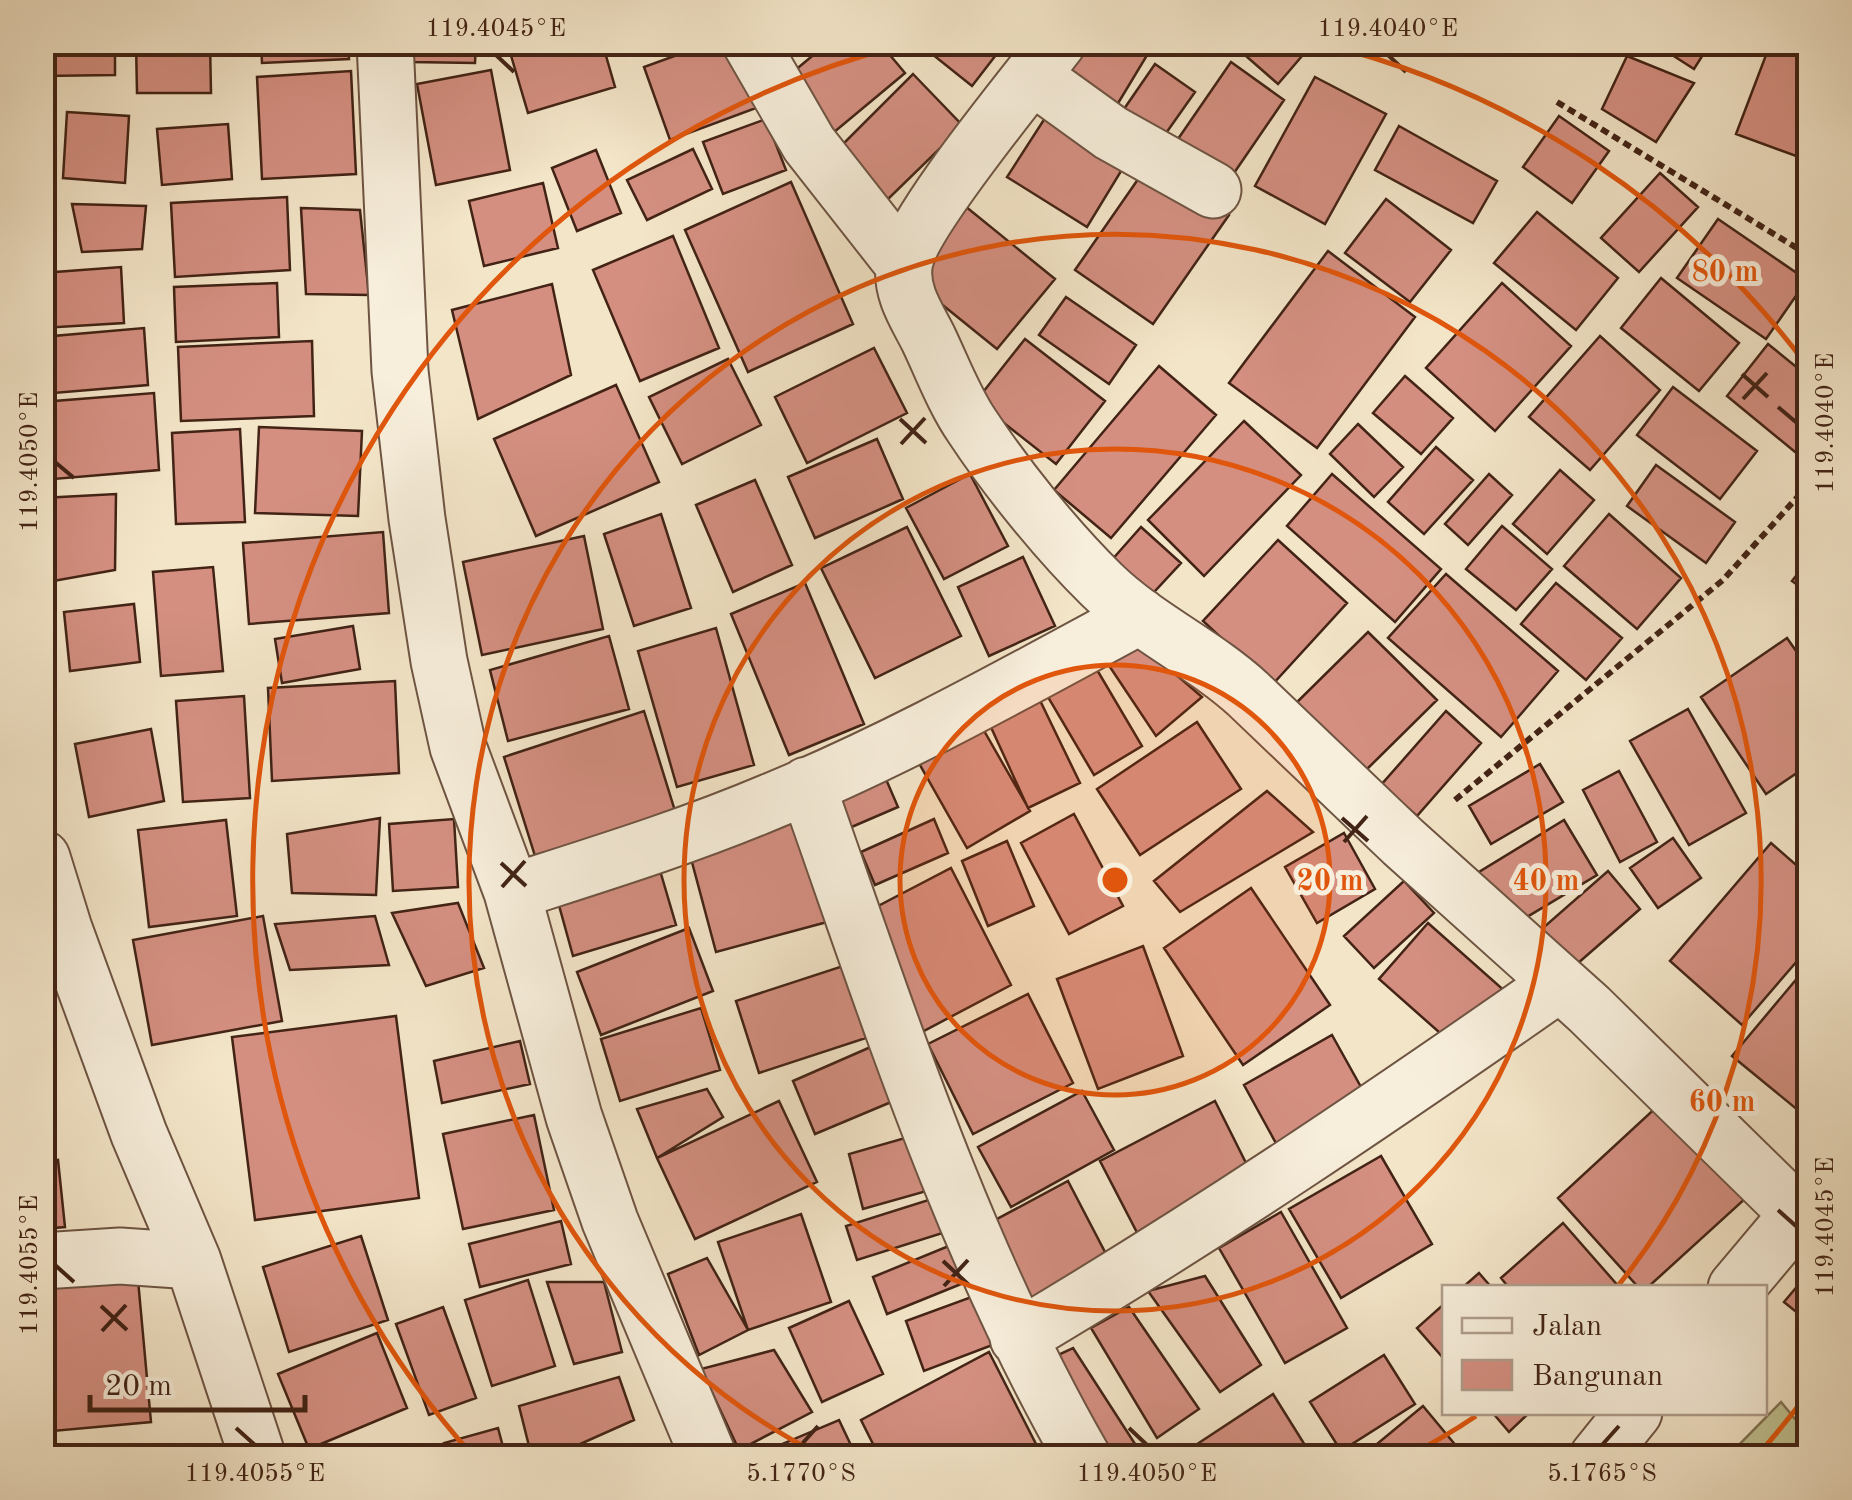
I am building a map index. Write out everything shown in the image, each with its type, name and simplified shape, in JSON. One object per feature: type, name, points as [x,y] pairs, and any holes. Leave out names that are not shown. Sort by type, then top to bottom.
[{"type":"street","points":[[385,42],[400,370],[417,519],[439,662],[458,748],[512,892],[574,1117],[610,1222],[709,1458]]},
{"type":"street","points":[[750,42],[809,144],[904,265]]},
{"type":"street","points":[[1213,190],[1110,133],[1045,59],[916,233],[904,265],[906,293],[970,424],[1055,533],[1103,586],[1222,671],[1803,1206],[1738,1285]]},
{"type":"street","points":[[512,892],[642,850],[807,785],[900,744],[1140,616]]},
{"type":"street","points":[[807,785],[949,1181],[1018,1338],[1082,1458]]},
{"type":"street","points":[[42,858],[132,1115],[193,1261],[258,1458]]},
{"type":"street","points":[[1018,1338],[1150,1260],[1425,1078],[1560,983]]},
{"type":"street","points":[[42,1261],[120,1256],[193,1261]]},
{"type":"street","points":[[1597,1458],[1632,1415]]},
{"type":"path","points":[[1557,102],[1810,256]]},
{"type":"path","points":[[1404,842],[1723,580],[1810,484]]},
{"type":"green space","points":[[1781,1402],[1809,1436],[1809,1457],[1727,1457]]},
{"type":"building","points":[[42,42],[115,42],[115,75],[42,76]]},
{"type":"building","points":[[136,42],[210,42],[211,93],[137,93]]},
{"type":"building","points":[[261,42],[348,42],[349,59],[262,63]]},
{"type":"building","points":[[411,42],[476,42],[475,63],[410,62]]},
{"type":"building","points":[[507,42],[602,42],[615,87],[528,113]]},
{"type":"building","points":[[713,42],[734,42],[756,108],[670,140],[644,67]]},
{"type":"building","points":[[829,42],[879,42],[905,73],[827,138],[781,82]]},
{"type":"building","points":[[917,42],[1006,42],[972,86]]},
{"type":"building","points":[[1075,42],[1155,42],[1117,105],[1059,69]]},
{"type":"building","points":[[1230,42],[1314,42],[1278,84]]},
{"type":"building","points":[[1652,42],[1711,42],[1694,69]]},
{"type":"building","points":[[1771,42],[1810,53],[1810,161],[1736,134]]},
{"type":"building","points":[[1627,56],[1694,83],[1656,142],[1602,109]]},
{"type":"building","points":[[1231,62],[1284,100],[1232,176],[1178,139]]},
{"type":"building","points":[[1155,64],[1195,92],[1164,136],[1124,109]]},
{"type":"building","points":[[491,70],[510,170],[436,185],[417,84]]},
{"type":"building","points":[[351,71],[356,174],[262,179],[257,77]]},
{"type":"building","points":[[913,74],[963,126],[884,203],[835,152]]},
{"type":"building","points":[[1315,77],[1386,114],[1325,224],[1255,186]]},
{"type":"building","points":[[67,112],[129,116],[125,183],[63,178]]},
{"type":"building","points":[[1047,115],[1126,163],[1087,227],[1007,177]]},
{"type":"building","points":[[1559,116],[1609,151],[1572,203],[1523,167]]},
{"type":"building","points":[[766,119],[786,170],[723,194],[703,142]]},
{"type":"building","points":[[42,123],[50,123],[49,214],[42,214]]},
{"type":"building","points":[[228,124],[232,179],[162,185],[157,129]]},
{"type":"building","points":[[1399,126],[1497,181],[1473,223],[1375,170]]},
{"type":"building","points":[[693,149],[712,189],[647,220],[627,180]]},
{"type":"building","points":[[596,150],[621,213],[577,231],[552,168]]},
{"type":"building","points":[[1150,162],[1229,215],[1153,324],[1075,270]]},
{"type":"building","points":[[1660,173],[1698,207],[1639,272],[1601,238]]},
{"type":"building","points":[[791,182],[853,324],[748,372],[685,230]]},
{"type":"building","points":[[543,183],[558,248],[484,266],[469,201]]},
{"type":"building","points":[[287,197],[290,270],[175,277],[171,203]]},
{"type":"building","points":[[1386,199],[1451,250],[1410,302],[1345,253]]},
{"type":"building","points":[[72,204],[146,206],[142,249],[82,252]]},
{"type":"building","points":[[965,206],[1055,279],[997,349],[908,277]]},
{"type":"building","points":[[301,208],[360,210],[369,295],[306,294]]},
{"type":"building","points":[[1537,212],[1618,278],[1576,330],[1494,263]]},
{"type":"building","points":[[1718,219],[1807,280],[1766,339],[1677,278]]},
{"type":"building","points":[[673,236],[719,348],[640,381],[593,270]]},
{"type":"building","points":[[1328,251],[1415,317],[1317,448],[1229,383]]},
{"type":"building","points":[[121,267],[124,323],[42,328],[42,273]]},
{"type":"building","points":[[1661,278],[1739,343],[1699,391],[1621,328]]},
{"type":"building","points":[[277,283],[279,337],[176,342],[174,287]]},
{"type":"building","points":[[1502,283],[1571,346],[1495,431],[1426,368]]},
{"type":"building","points":[[552,284],[571,375],[478,419],[452,310]]},
{"type":"building","points":[[1066,297],[1136,345],[1109,384],[1039,335]]},
{"type":"building","points":[[144,328],[148,385],[42,394],[42,337]]},
{"type":"building","points":[[1600,336],[1660,390],[1590,470],[1529,417]]},
{"type":"building","points":[[1025,339],[1105,401],[1056,464],[976,401]]},
{"type":"building","points":[[312,341],[314,416],[181,421],[178,347]]},
{"type":"building","points":[[1768,344],[1810,378],[1810,456],[1806,461],[1727,396]]},
{"type":"building","points":[[874,348],[907,413],[807,463],[775,397]]},
{"type":"building","points":[[728,359],[761,425],[682,464],[649,397]]},
{"type":"building","points":[[1159,366],[1216,415],[1111,538],[1054,490]]},
{"type":"building","points":[[1405,376],[1453,418],[1421,454],[1373,413]]},
{"type":"building","points":[[616,385],[659,482],[536,536],[494,439]]},
{"type":"building","points":[[1673,387],[1757,451],[1720,499],[1637,435]]},
{"type":"building","points":[[154,393],[159,470],[42,480],[42,402]]},
{"type":"building","points":[[1244,421],[1301,475],[1204,576],[1148,520]]},
{"type":"building","points":[[1358,424],[1403,467],[1374,497],[1330,454]]},
{"type":"building","points":[[259,427],[362,431],[358,516],[255,513]]},
{"type":"building","points":[[240,429],[245,522],[176,524],[172,433]]},
{"type":"building","points":[[877,439],[903,499],[815,538],[788,477]]},
{"type":"building","points":[[1436,447],[1473,480],[1424,534],[1388,502]]},
{"type":"building","points":[[1656,465],[1735,522],[1706,563],[1627,506]]},
{"type":"building","points":[[1560,470],[1594,500],[1547,554],[1513,524]]},
{"type":"building","points":[[970,474],[1008,546],[944,579],[906,508]]},
{"type":"building","points":[[1332,474],[1441,569],[1395,622],[1287,526]]},
{"type":"building","points":[[1489,474],[1512,495],[1468,545],[1445,524]]},
{"type":"building","points":[[755,480],[792,565],[733,592],[696,505]]},
{"type":"building","points":[[116,494],[115,570],[42,583],[42,498]]},
{"type":"building","points":[[661,514],[691,608],[634,626],[604,534]]},
{"type":"building","points":[[1609,514],[1681,578],[1637,629],[1564,566]]},
{"type":"building","points":[[1502,526],[1552,569],[1516,610],[1466,569]]},
{"type":"building","points":[[907,527],[961,636],[875,678],[821,568]]},
{"type":"building","points":[[1141,527],[1181,563],[1142,605],[1102,571]]},
{"type":"building","points":[[383,532],[389,613],[249,624],[243,543]]},
{"type":"building","points":[[584,536],[603,629],[482,655],[463,562]]},
{"type":"building","points":[[1278,540],[1347,603],[1272,685],[1203,621]]},
{"type":"building","points":[[1023,557],[1055,626],[989,656],[958,587]]},
{"type":"building","points":[[1810,558],[1810,594],[1792,581]]},
{"type":"building","points":[[213,567],[223,671],[161,676],[153,572]]},
{"type":"building","points":[[1446,574],[1558,671],[1501,737],[1388,638]]},
{"type":"building","points":[[805,583],[864,724],[789,755],[731,614]]},
{"type":"building","points":[[1556,583],[1622,638],[1586,680],[1521,624]]},
{"type":"building","points":[[134,604],[140,662],[70,671],[64,612]]},
{"type":"building","points":[[353,626],[360,669],[282,683],[275,639]]},
{"type":"building","points":[[716,628],[754,765],[677,787],[638,651]]},
{"type":"building","points":[[1368,632],[1437,700],[1358,778],[1289,710]]},
{"type":"building","points":[[609,636],[629,709],[508,741],[490,670]]},
{"type":"building","points":[[1787,638],[1810,671],[1810,764],[1766,794],[1701,697]]},
{"type":"building","points":[[1143,646],[1202,697],[1156,736],[1106,661]]},
{"type":"building","points":[[1093,663],[1142,746],[1094,775],[1045,692]]},
{"type":"building","points":[[395,681],[399,773],[272,781],[268,688]]},
{"type":"building","points":[[1034,688],[1080,783],[1028,808],[984,712]]},
{"type":"building","points":[[244,696],[250,798],[183,802],[176,701]]},
{"type":"building","points":[[1688,709],[1746,813],[1689,845],[1630,741]]},
{"type":"building","points":[[644,711],[675,811],[535,856],[504,757]]},
{"type":"building","points":[[1446,711],[1481,743],[1417,816],[1381,785]]},
{"type":"building","points":[[975,715],[1030,811],[967,848],[912,751]]},
{"type":"building","points":[[1197,722],[1241,789],[1140,855],[1097,789]]},
{"type":"building","points":[[151,729],[164,801],[89,817],[75,744]]},
{"type":"building","points":[[876,756],[898,807],[840,832],[819,781]]},
{"type":"building","points":[[1540,764],[1563,802],[1491,844],[1469,806]]},
{"type":"building","points":[[1619,771],[1657,842],[1620,862],[1583,790]]},
{"type":"building","points":[[1267,791],[1313,832],[1180,912],[1154,881]]},
{"type":"building","points":[[795,805],[827,922],[716,952],[685,836]]},
{"type":"building","points":[[1074,814],[1123,906],[1069,934],[1021,843]]},
{"type":"building","points":[[380,818],[376,895],[292,893],[287,834]]},
{"type":"building","points":[[454,819],[458,887],[393,891],[389,824]]},
{"type":"building","points":[[934,819],[948,853],[875,885],[861,852]]},
{"type":"building","points":[[226,820],[237,916],[149,927],[138,830]]},
{"type":"building","points":[[1564,820],[1597,875],[1512,926],[1479,872]]},
{"type":"building","points":[[1344,833],[1375,889],[1317,923],[1285,867]]},
{"type":"building","points":[[1673,838],[1701,878],[1658,908],[1630,868]]},
{"type":"building","points":[[1007,841],[1034,906],[988,926],[962,861]]},
{"type":"building","points":[[1771,843],[1810,877],[1810,946],[1742,1025],[1670,961]]},
{"type":"building","points":[[654,850],[676,925],[573,956],[552,880]]},
{"type":"building","points":[[951,868],[1011,985],[920,1033],[859,916]]},
{"type":"building","points":[[1608,871],[1640,909],[1569,971],[1536,934]]},
{"type":"building","points":[[1404,881],[1434,913],[1374,968],[1344,936]]},
{"type":"building","points":[[1251,888],[1330,1005],[1243,1065],[1164,948]]},
{"type":"building","points":[[458,903],[484,968],[426,986],[392,913]]},
{"type":"building","points":[[263,916],[282,1021],[152,1045],[133,940]]},
{"type":"building","points":[[375,916],[389,965],[290,970],[275,924]]},
{"type":"building","points":[[1428,923],[1507,993],[1457,1048],[1379,979]]},
{"type":"building","points":[[689,928],[713,991],[601,1035],[577,972]]},
{"type":"building","points":[[1143,946],[1183,1056],[1098,1089],[1057,979]]},
{"type":"building","points":[[1810,963],[1810,1120],[1732,1056]]},
{"type":"building","points":[[843,966],[866,1038],[759,1073],[736,1001]]},
{"type":"building","points":[[1028,994],[1073,1083],[973,1134],[928,1044]]},
{"type":"building","points":[[701,1008],[720,1070],[620,1101],[601,1039]]},
{"type":"building","points":[[396,1016],[419,1198],[255,1220],[232,1037]]},
{"type":"building","points":[[1332,1035],[1371,1105],[1283,1156],[1244,1085]]},
{"type":"building","points":[[520,1041],[530,1084],[442,1103],[434,1061]]},
{"type":"building","points":[[873,1046],[896,1100],[815,1134],[793,1081]]},
{"type":"building","points":[[42,1078],[55,1141],[42,1144]]},
{"type":"building","points":[[707,1089],[723,1117],[657,1158],[637,1109]]},
{"type":"building","points":[[1082,1091],[1114,1150],[1011,1207],[978,1147]]},
{"type":"building","points":[[779,1101],[817,1182],[695,1239],[657,1158]]},
{"type":"building","points":[[1215,1101],[1258,1187],[1144,1246],[1100,1161]]},
{"type":"building","points":[[1662,1102],[1747,1197],[1650,1285],[1636,1285],[1558,1198]]},
{"type":"building","points":[[534,1115],[554,1210],[463,1229],[443,1134]]},
{"type":"building","points":[[926,1132],[941,1187],[863,1209],[849,1154]]},
{"type":"building","points":[[1381,1156],[1432,1244],[1341,1298],[1289,1209]]},
{"type":"building","points":[[58,1160],[65,1227],[42,1229],[42,1162]]},
{"type":"building","points":[[1068,1181],[1117,1275],[1030,1320],[982,1227]]},
{"type":"building","points":[[938,1197],[949,1231],[857,1260],[846,1226]]},
{"type":"building","points":[[1281,1212],[1347,1328],[1285,1363],[1219,1248]]},
{"type":"building","points":[[801,1214],[831,1302],[748,1330],[718,1242]]},
{"type":"building","points":[[561,1221],[571,1264],[480,1287],[469,1244]]},
{"type":"building","points":[[1563,1223],[1617,1285],[1507,1285],[1501,1278]]},
{"type":"building","points":[[361,1236],[388,1320],[289,1352],[263,1267]]},
{"type":"building","points":[[961,1241],[976,1278],[887,1314],[873,1277]]},
{"type":"building","points":[[136,1258],[151,1422],[42,1432],[42,1267]]},
{"type":"building","points":[[707,1258],[748,1330],[699,1355],[668,1274]]},
{"type":"building","points":[[1810,1271],[1810,1323],[1784,1302]]},
{"type":"building","points":[[1479,1273],[1489,1285],[1465,1285]]},
{"type":"building","points":[[1205,1276],[1261,1365],[1220,1392],[1148,1291]]},
{"type":"building","points":[[528,1280],[555,1366],[492,1386],[465,1300]]},
{"type":"building","points":[[547,1282],[604,1282],[622,1352],[574,1364]]},
{"type":"building","points":[[985,1292],[1003,1341],[924,1371],[906,1321]]},
{"type":"building","points":[[849,1301],[883,1374],[822,1402],[789,1328]]},
{"type":"building","points":[[1442,1306],[1442,1357],[1417,1328]]},
{"type":"building","points":[[443,1307],[476,1398],[429,1415],[396,1324]]},
{"type":"building","points":[[1129,1307],[1199,1409],[1157,1438],[1091,1328]]},
{"type":"building","points":[[377,1333],[407,1408],[309,1449],[278,1374]]},
{"type":"building","points":[[1073,1348],[1135,1444],[1123,1458],[1094,1458],[1032,1367]]},
{"type":"building","points":[[774,1350],[812,1412],[739,1450],[701,1369]]},
{"type":"building","points":[[989,1352],[1037,1446],[1015,1458],[880,1458],[861,1420]]},
{"type":"building","points":[[1384,1355],[1415,1404],[1341,1451],[1310,1402]]},
{"type":"building","points":[[619,1377],[634,1420],[549,1458],[532,1458],[519,1406]]},
{"type":"building","points":[[1273,1394],[1313,1458],[1176,1458]]},
{"type":"building","points":[[1423,1406],[1462,1453],[1457,1458],[1360,1458]]},
{"type":"building","points":[[1495,1415],[1527,1415],[1509,1432]]},
{"type":"building","points":[[839,1420],[857,1458],[749,1458]]},
{"type":"building","points":[[498,1428],[506,1458],[448,1458],[444,1443]]},
{"type":"building","points":[[1058,1437],[1070,1458],[1025,1458]]},
{"type":"building","points":[[631,1446],[635,1458],[597,1458]]},
{"type":"building","points":[[159,1448],[159,1458],[47,1458]]}]
